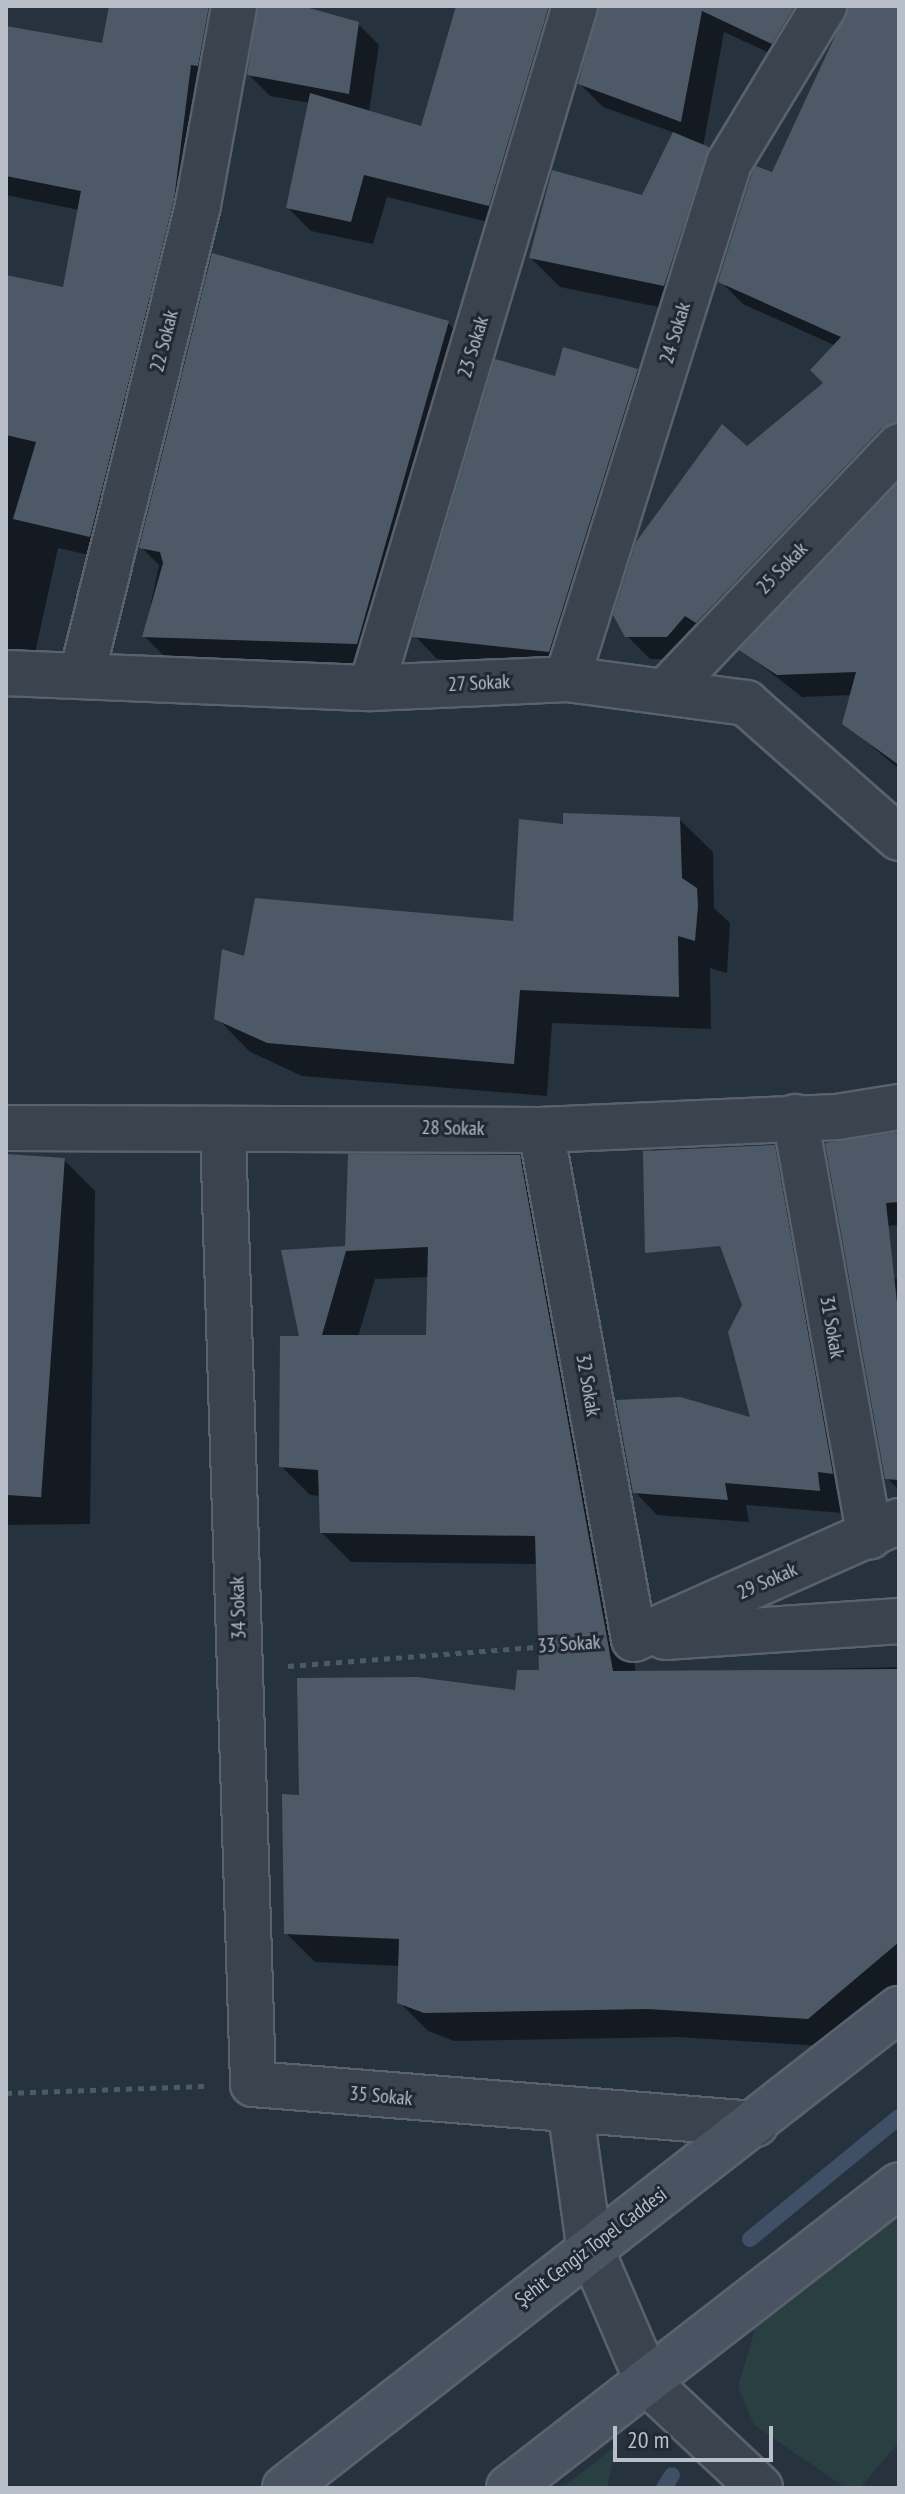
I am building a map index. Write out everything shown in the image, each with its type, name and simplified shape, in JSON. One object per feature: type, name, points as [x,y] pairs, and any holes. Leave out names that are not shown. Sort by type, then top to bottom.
[{"type":"main road","name":"Şehit Cengiz Topel Caddesi","points":[[285,2488],[589,2245],[755,2124],[899,2009]]},
{"type":"main road","points":[[509,2488],[649,2384],[899,2185]]},
{"type":"street","name":"22 Sokak","points":[[82,674],[198,205],[234,6]]},
{"type":"street","name":"23 Sokak","points":[[371,688],[575,6]]},
{"type":"street","name":"24 Sokak","points":[[567,679],[729,163],[824,6]]},
{"type":"street","name":"25 Sokak","points":[[666,691],[899,446]]},
{"type":"street","name":"27 Sokak","points":[[6,673],[371,688],[567,679],[746,703],[899,838]]},
{"type":"street","name":"28 Sokak","points":[[6,1128],[223,1133],[541,1130],[795,1117],[899,1107]]},
{"type":"street","name":"31 Sokak","points":[[795,1117],[884,1528]]},
{"type":"street","name":"32 Sokak","points":[[541,1130],[634,1639]]},
{"type":"street","name":"34 Sokak","points":[[223,1133],[253,2084]]},
{"type":"street","name":"29 Sokak","points":[[634,1639],[884,1528]]},
{"type":"street","points":[[634,1639],[899,1621]]},
{"type":"street","name":"35 Sokak","points":[[253,2084],[571,2114],[755,2124]]},
{"type":"street","points":[[571,2114],[589,2245],[649,2384],[760,2488]]},
{"type":"path","name":"33 Sokak","points":[[240,1669],[634,1639]]},
{"type":"path","points":[[6,2093],[253,2084]]},
{"type":"green space","points":[[899,2216],[899,2442],[860,2488],[846,2488],[754,2425],[738,2387],[756,2326]]},
{"type":"green space","points":[[616,2446],[607,2488],[562,2488]]},
{"type":"building","points":[[109,6],[209,6],[198,66],[191,65],[174,200],[90,537],[13,519],[36,442],[6,435],[6,275],[63,287],[81,191],[6,176],[6,26],[102,43]]},
{"type":"building","points":[[258,6],[302,6],[359,22],[349,94],[247,75]]},
{"type":"building","points":[[456,6],[549,6],[489,206],[364,175],[351,222],[286,208],[310,93],[421,126]]},
{"type":"building","points":[[599,6],[795,6],[772,44],[702,11],[681,122],[578,84]]},
{"type":"building","points":[[849,6],[899,6],[899,422],[881,429],[696,623],[685,616],[667,637],[625,637],[613,615],[636,542],[722,424],[747,446],[823,383],[810,370],[841,337],[718,282],[752,173],[756,166],[772,172]]},
{"type":"building","points":[[673,132],[709,147],[664,286],[529,258],[552,170],[642,195]]},
{"type":"building","points":[[212,253],[449,321],[357,644],[142,637],[163,563],[160,552],[139,548]]},
{"type":"building","points":[[563,347],[638,369],[549,652],[412,637],[495,359],[555,376]]},
{"type":"building","points":[[899,482],[899,765],[842,724],[856,672],[777,675],[739,650]]},
{"type":"building","points":[[563,813],[680,817],[682,878],[697,888],[698,906],[695,941],[678,936],[679,997],[520,990],[514,1064],[267,1043],[214,1019],[222,949],[244,956],[255,898],[513,921],[519,819],[563,824]]},
{"type":"building","points":[[899,1132],[899,1202],[886,1203],[899,1320],[899,1480],[885,1479],[825,1143]]},
{"type":"building","points":[[775,1145],[833,1474],[818,1472],[820,1491],[725,1483],[728,1500],[633,1493],[616,1400],[680,1397],[750,1417],[728,1332],[742,1305],[720,1246],[645,1253],[643,1151]]},
{"type":"building","points":[[6,1154],[65,1158],[41,1497],[6,1495]]},
{"type":"building","points":[[348,1154],[520,1155],[613,1671],[899,1669],[899,1942],[808,2019],[648,2009],[424,2013],[397,2003],[399,1939],[284,1934],[282,1794],[299,1795],[297,1678],[417,1677],[515,1690],[517,1670],[539,1670],[535,1536],[320,1533],[318,1470],[279,1467],[280,1336],[299,1336],[281,1250],[345,1246]],"holes":[[[428,1247],[426,1335],[322,1335],[346,1251]]]},
{"type":"waterway","points":[[750,2239],[899,2117]]},
{"type":"waterway","points":[[664,2488],[672,2475]]}]
